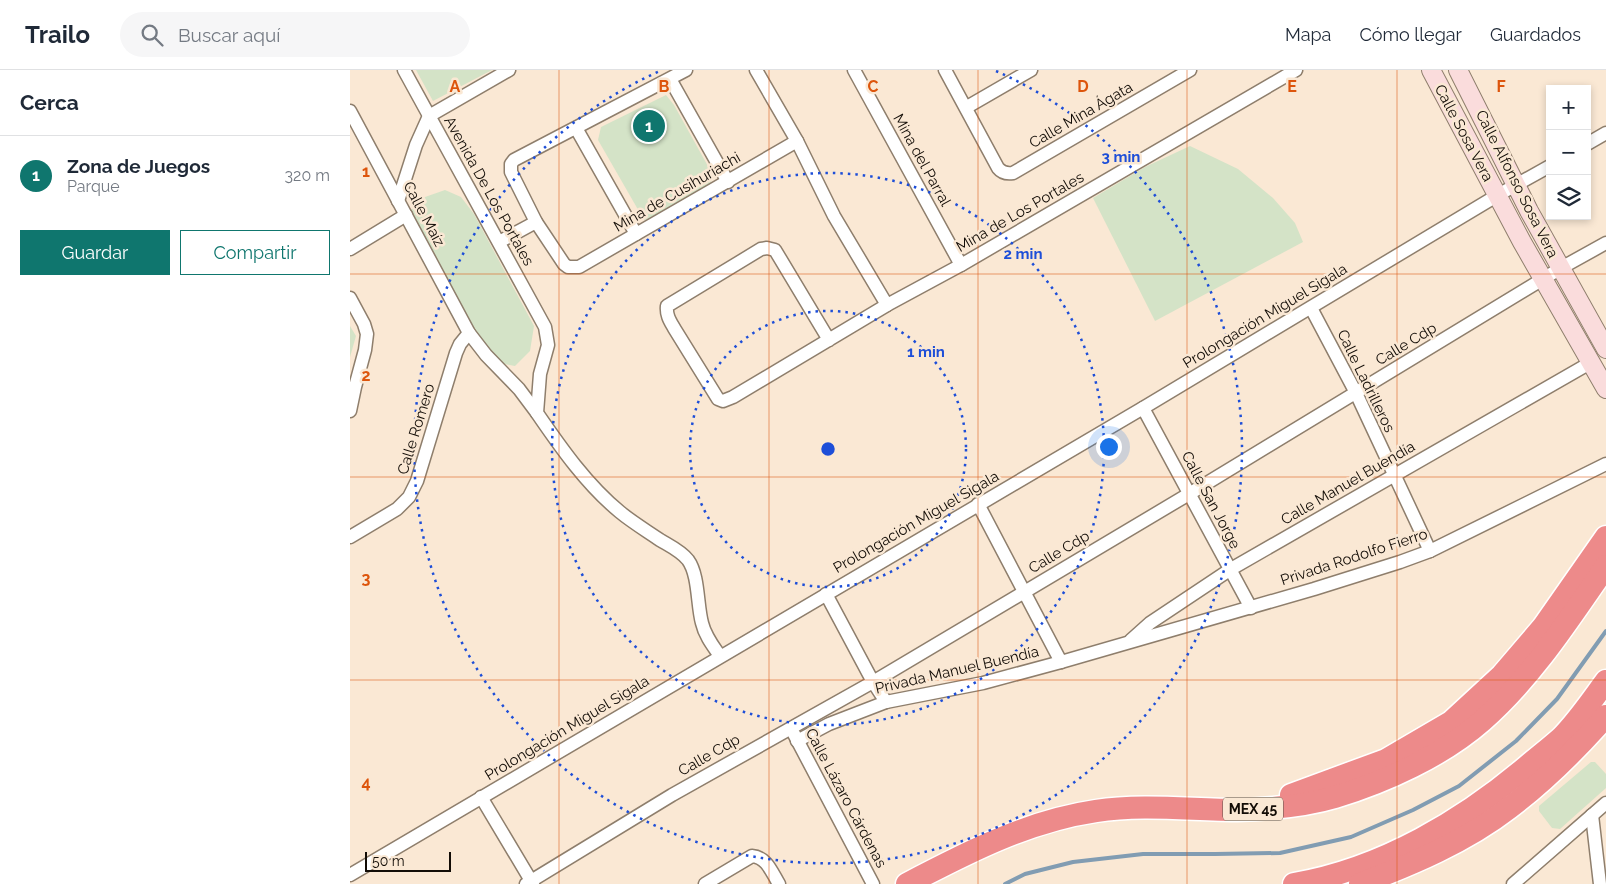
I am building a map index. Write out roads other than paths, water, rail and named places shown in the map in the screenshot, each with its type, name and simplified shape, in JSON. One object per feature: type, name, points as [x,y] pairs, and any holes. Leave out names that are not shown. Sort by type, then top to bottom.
[{"type":"highway","points":[[1249,809],[1386,760],[1451,722],[1502,675],[1543,627],[1606,537]]},
{"type":"highway","name":"MEX 45","points":[[907,884],[962,855],[1012,833],[1043,822],[1096,811],[1130,808],[1277,808],[1334,798],[1396,775],[1442,749],[1481,722],[1520,684],[1556,638],[1606,566]]},
{"type":"highway","points":[[1294,884],[1307,882],[1367,864],[1425,837],[1473,808],[1513,778],[1561,737],[1600,689]]},
{"type":"highway","points":[[1360,884],[1392,872],[1449,845],[1508,809],[1576,750],[1606,716]]},
{"type":"main road","name":"Calle Sosa Vera","points":[[1431,70],[1498,195]]},
{"type":"main road","name":"Calle Alfonso Sosa Vera","points":[[1458,70],[1561,268],[1606,349]]},
{"type":"main road","name":"Calle Alfonso Sosa Vera","points":[[1498,195],[1590,363],[1604,383]]},
{"type":"street","name":"Avenida De Los Portales","points":[[404,70],[545,327],[548,345],[540,374],[537,412]]},
{"type":"street","points":[[398,201],[416,145],[429,116],[509,70]]},
{"type":"street","points":[[499,242],[536,222],[511,172],[511,164],[514,160],[686,70]]},
{"type":"street","points":[[756,70],[797,141],[834,216],[887,305]]},
{"type":"street","name":"Mina del Parral","points":[[854,70],[961,265]]},
{"type":"street","points":[[945,70],[966,108],[1031,70]]},
{"type":"street","name":"Calle Mina Ágata","points":[[966,108],[998,168],[1004,172],[1013,173],[1190,70]]},
{"type":"street","name":"Mina de Los Portales","points":[[829,340],[775,250],[770,248],[760,249],[667,306],[666,312],[669,319],[718,399],[723,400],[733,397],[829,340],[887,305],[961,265],[1296,70]]},
{"type":"street","points":[[670,79],[728,182]]},
{"type":"street","name":"Calle Maíz","points":[[350,110],[469,332],[486,355],[519,389],[601,496],[621,514],[681,553],[689,562],[697,589],[702,626],[720,656]]},
{"type":"street","points":[[576,128],[636,234]]},
{"type":"street","points":[[1591,142],[1606,133]]},
{"type":"street","name":"Mina de Cusihuriachi","points":[[536,222],[564,264],[572,268],[579,267],[797,141]]},
{"type":"street","name":"Prolongación Miguel Sigala","points":[[350,875],[1546,168]]},
{"type":"street","points":[[350,249],[406,215]]},
{"type":"street","name":"Calle Cdp","points":[[530,883],[672,795],[873,682],[1025,592],[1606,242]]},
{"type":"street","points":[[350,298],[364,324],[367,334],[350,411]]},
{"type":"street","name":"Calle Ladrilleros","points":[[1311,308],[1356,394],[1430,550]]},
{"type":"street","name":"Calle Romero","points":[[350,537],[397,509],[409,497],[417,481],[456,353],[469,332]]},
{"type":"street","name":"Calle Manuel Buendía","points":[[1129,642],[1150,622],[1230,569],[1590,363]]},
{"type":"street","name":"Calle San Jorge","points":[[1143,408],[1250,608]]},
{"type":"street","name":"Privada Rodolfo Fierro","points":[[1129,642],[1392,565],[1430,550],[1606,464]]},
{"type":"street","points":[[978,504],[1061,662]]},
{"type":"street","points":[[826,594],[873,682],[886,702]]},
{"type":"street","name":"Privada Manuel Buendía","points":[[797,740],[829,724],[886,702],[983,683],[1129,642]]},
{"type":"street","name":"Calle Lázaro Cárdenas","points":[[790,727],[873,884]]},
{"type":"street","points":[[482,797],[530,883]]},
{"type":"street","points":[[1513,884],[1606,803]]},
{"type":"street","points":[[1592,815],[1602,878]]},
{"type":"street","points":[[705,884],[752,856],[760,857],[764,860],[779,884]]},
{"type":"waterway","points":[[1005,884],[1025,874],[1073,862],[1143,854],[1280,853],[1351,837],[1413,810],[1459,786],[1516,741],[1557,699],[1606,631]]},
{"type":"place","name":"Zona de Juegos","points":[[649,126]]}]
